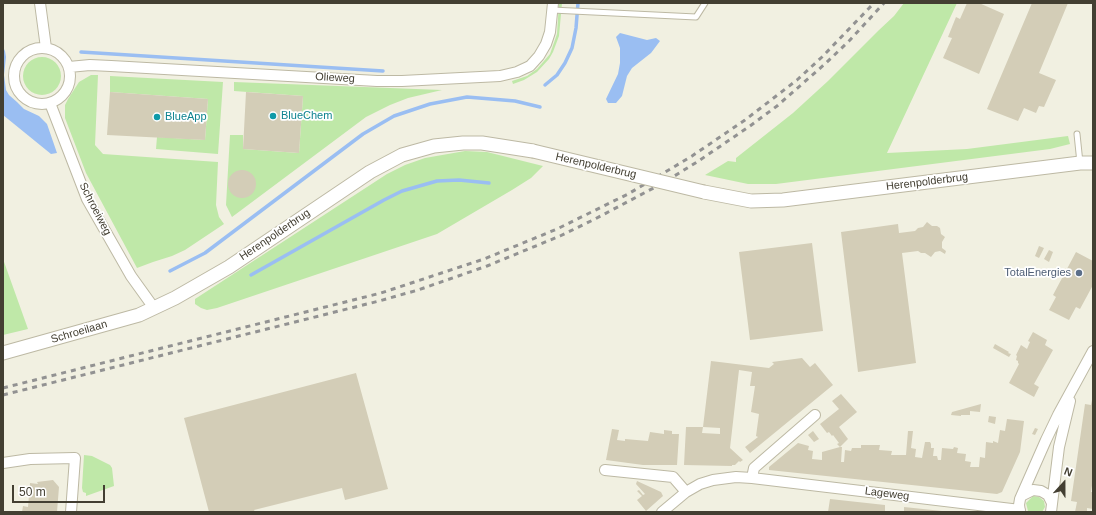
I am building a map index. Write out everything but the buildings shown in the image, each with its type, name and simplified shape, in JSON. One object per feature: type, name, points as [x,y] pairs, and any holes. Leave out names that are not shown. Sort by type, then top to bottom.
[{"type":"street","points":[[40,3],[46,48]]},
{"type":"street","name":"Olieweg","points":[[69,67],[90,65],[377,81],[500,76],[517,72],[530,66],[539,56],[546,44],[550,32],[553,7]]},
{"type":"street","points":[[38,48],[46,48],[57,52],[64,58],[69,67],[70,77],[68,86],[63,95],[50,103],[36,104],[27,100],[20,94],[15,85],[14,75],[16,66],[21,57],[28,51],[38,48]]},
{"type":"street","name":"Schroeiweg","points":[[50,103],[87,199],[131,276],[154,308]]},
{"type":"street","name":"Herenpolderbrug","points":[[154,308],[175,298],[229,267],[370,172],[402,156],[434,146],[482,143],[533,152],[704,192],[751,201],[783,200],[1086,163],[1093,158]]},
{"type":"street","name":"Schroeilaan","points":[[3,354],[139,315],[154,308]]},
{"type":"street","points":[[1020,511],[1020,499],[1046,440],[1093,351]]},
{"type":"street","points":[[1051,508],[1059,447],[1073,390]]},
{"type":"street","points":[[752,478],[754,468],[815,415]]},
{"type":"street","points":[[3,463],[30,459],[75,458],[71,512]]},
{"type":"street","points":[[605,470],[673,477],[686,492]]},
{"type":"street","name":"Lageweg","points":[[662,512],[686,492],[700,484],[713,480],[736,477],[1020,511]]},
{"type":"street","points":[[1023,495],[1033,490],[1041,491],[1048,495],[1051,508]]},
{"type":"lane","points":[[553,7],[586,12],[696,17],[705,3]]},
{"type":"lane","points":[[1077,134],[1086,163]]},
{"type":"green space","points":[[559,3],[562,3],[559,36],[553,52],[549,59],[537,72],[524,80],[513,84],[512,81],[527,76],[537,69],[550,54],[557,34]]},
{"type":"green space","points":[[904,3],[957,3],[887,153],[967,149],[1068,136],[1070,144],[1050,149],[776,184],[748,184],[705,175],[728,161],[736,162],[736,158],[793,113],[894,16]]},
{"type":"green space","points":[[42,57],[55,63],[61,76],[55,89],[42,95],[29,89],[23,76],[29,63]]},
{"type":"green space","points":[[91,75],[98,75],[95,145],[103,154],[218,162],[216,205],[219,217],[224,224],[185,250],[137,268],[86,173],[65,118],[65,105],[68,99],[79,82]]},
{"type":"green space","points":[[110,76],[223,82],[218,154],[156,149],[157,137],[205,140],[208,99],[110,92]]},
{"type":"green space","points":[[234,82],[442,90],[408,98],[366,117],[232,217],[226,205],[230,135],[243,135],[243,149],[299,153],[303,96],[234,91]]},
{"type":"green space","points":[[465,151],[487,152],[543,166],[531,178],[437,234],[217,308],[207,310],[195,304],[195,299],[387,174],[405,165],[425,158]]},
{"type":"green space","points":[[3,259],[28,329],[3,335]]},
{"type":"green space","points":[[84,455],[92,456],[110,465],[112,468],[114,486],[86,496],[86,493],[83,492],[82,488]]},
{"type":"green space","points":[[1033,496],[1039,497],[1044,501],[1045,507],[1042,512],[1028,511],[1026,503]]},
{"type":"water","points":[[620,33],[647,40],[656,38],[660,41],[651,53],[632,68],[627,76],[622,96],[616,103],[608,103],[606,99],[618,74],[620,63],[620,48],[616,37]]},
{"type":"water","points":[[3,47],[6,57],[4,75],[6,90],[9,95],[24,109],[39,116],[47,124],[57,153],[51,154],[3,115]]},
{"type":"waterway","points":[[545,85],[557,75],[572,48],[576,28],[578,3]]},
{"type":"waterway","points":[[81,52],[383,71]]},
{"type":"waterway","points":[[170,271],[205,253],[363,134],[394,116],[430,104],[467,97],[515,101],[540,107]]},
{"type":"waterway","points":[[251,275],[402,191],[437,181],[459,180],[489,183]]},
{"type":"railway","points":[[3,388],[381,293],[484,259],[557,229],[628,194],[692,156],[745,120],[797,80],[822,57],[874,3]]},
{"type":"railway","points":[[3,395],[418,290],[487,266],[560,236],[663,183],[750,126],[777,106],[826,63],[850,40],[884,3]]},
{"type":"place","name":"BlueChem","points":[[273,116]]},
{"type":"place","name":"BlueApp","points":[[157,117]]},
{"type":"place","name":"TotalEnergies","points":[[1079,273]]}]
